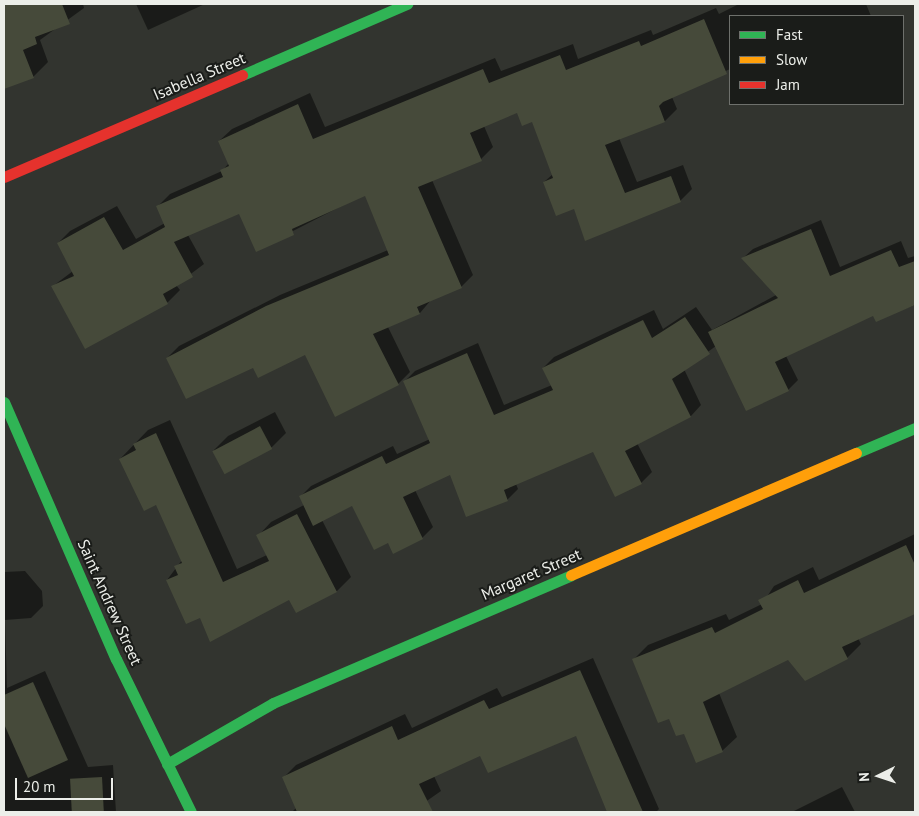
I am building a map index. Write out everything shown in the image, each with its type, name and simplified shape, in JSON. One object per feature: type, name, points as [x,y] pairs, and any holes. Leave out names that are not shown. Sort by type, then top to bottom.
[{"type":"street","name":"Isabella Street","points":[[4,177],[407,4]]},
{"type":"street","name":"Saint Andrew Street","points":[[4,402],[167,764],[191,812]]},
{"type":"street","name":"Margaret Street","points":[[167,764],[273,703],[915,428]]},
{"type":"building","points":[[4,4],[62,4],[70,24],[35,37],[37,44],[23,50],[34,78],[4,89]]},
{"type":"building","points":[[704,19],[727,74],[663,102],[659,106],[665,122],[605,145],[625,193],[671,176],[681,202],[585,241],[574,209],[556,216],[543,182],[553,178],[532,122],[522,126],[517,113],[470,133],[482,161],[418,187],[462,288],[417,307],[420,314],[373,334],[399,385],[335,417],[305,355],[258,378],[253,368],[186,399],[166,358],[266,306],[389,255],[365,196],[292,229],[294,235],[256,252],[239,214],[174,242],[193,277],[163,294],[168,304],[85,349],[51,286],[74,276],[57,243],[104,217],[123,250],[165,227],[156,206],[223,177],[220,170],[229,166],[218,141],[298,104],[313,139],[483,69],[489,83],[560,55],[566,70],[639,41],[641,46]]},
{"type":"building","points":[[811,229],[830,276],[891,250],[899,267],[915,261],[915,305],[876,322],[873,316],[775,362],[789,391],[746,411],[708,332],[778,298],[741,258]]},
{"type":"building","points":[[685,317],[710,354],[672,379],[691,417],[625,451],[642,484],[615,497],[593,452],[504,490],[508,501],[466,517],[450,475],[403,497],[423,539],[393,554],[388,543],[374,550],[352,506],[313,526],[299,496],[382,456],[386,464],[430,443],[403,381],[467,353],[494,415],[553,390],[542,368],[643,320],[652,338]]},
{"type":"building","points":[[260,426],[272,449],[225,474],[212,451]]},
{"type":"building","points":[[156,433],[223,582],[269,561],[256,535],[297,514],[337,592],[296,613],[289,600],[210,642],[200,618],[186,624],[166,580],[178,575],[174,566],[182,563],[156,505],[144,511],[119,459],[136,450],[133,444]]},
{"type":"building","points":[[906,545],[915,565],[915,614],[842,647],[848,659],[805,681],[788,660],[703,702],[723,752],[696,763],[684,734],[676,736],[669,719],[658,723],[632,659],[712,627],[715,633],[763,609],[758,600],[798,580],[804,593]]},
{"type":"building","points":[[580,670],[643,812],[607,812],[576,736],[488,773],[480,756],[419,784],[433,812],[297,812],[282,777],[392,726],[398,740],[484,700],[489,709]]},
{"type":"building","points":[[33,682],[68,760],[28,778],[4,724],[4,695]]},
{"type":"building","points":[[102,777],[104,812],[72,812],[70,779]]},
{"type":"traffic: fast","points":[[242,75],[407,4]]},
{"type":"traffic: fast","points":[[4,402],[116,659],[191,812]]},
{"type":"traffic: fast","points":[[856,453],[915,428]]},
{"type":"traffic: fast","points":[[167,764],[273,703],[571,575]]},
{"type":"traffic: slow","points":[[571,575],[856,453]]},
{"type":"traffic: jam","points":[[4,177],[242,75]]}]
